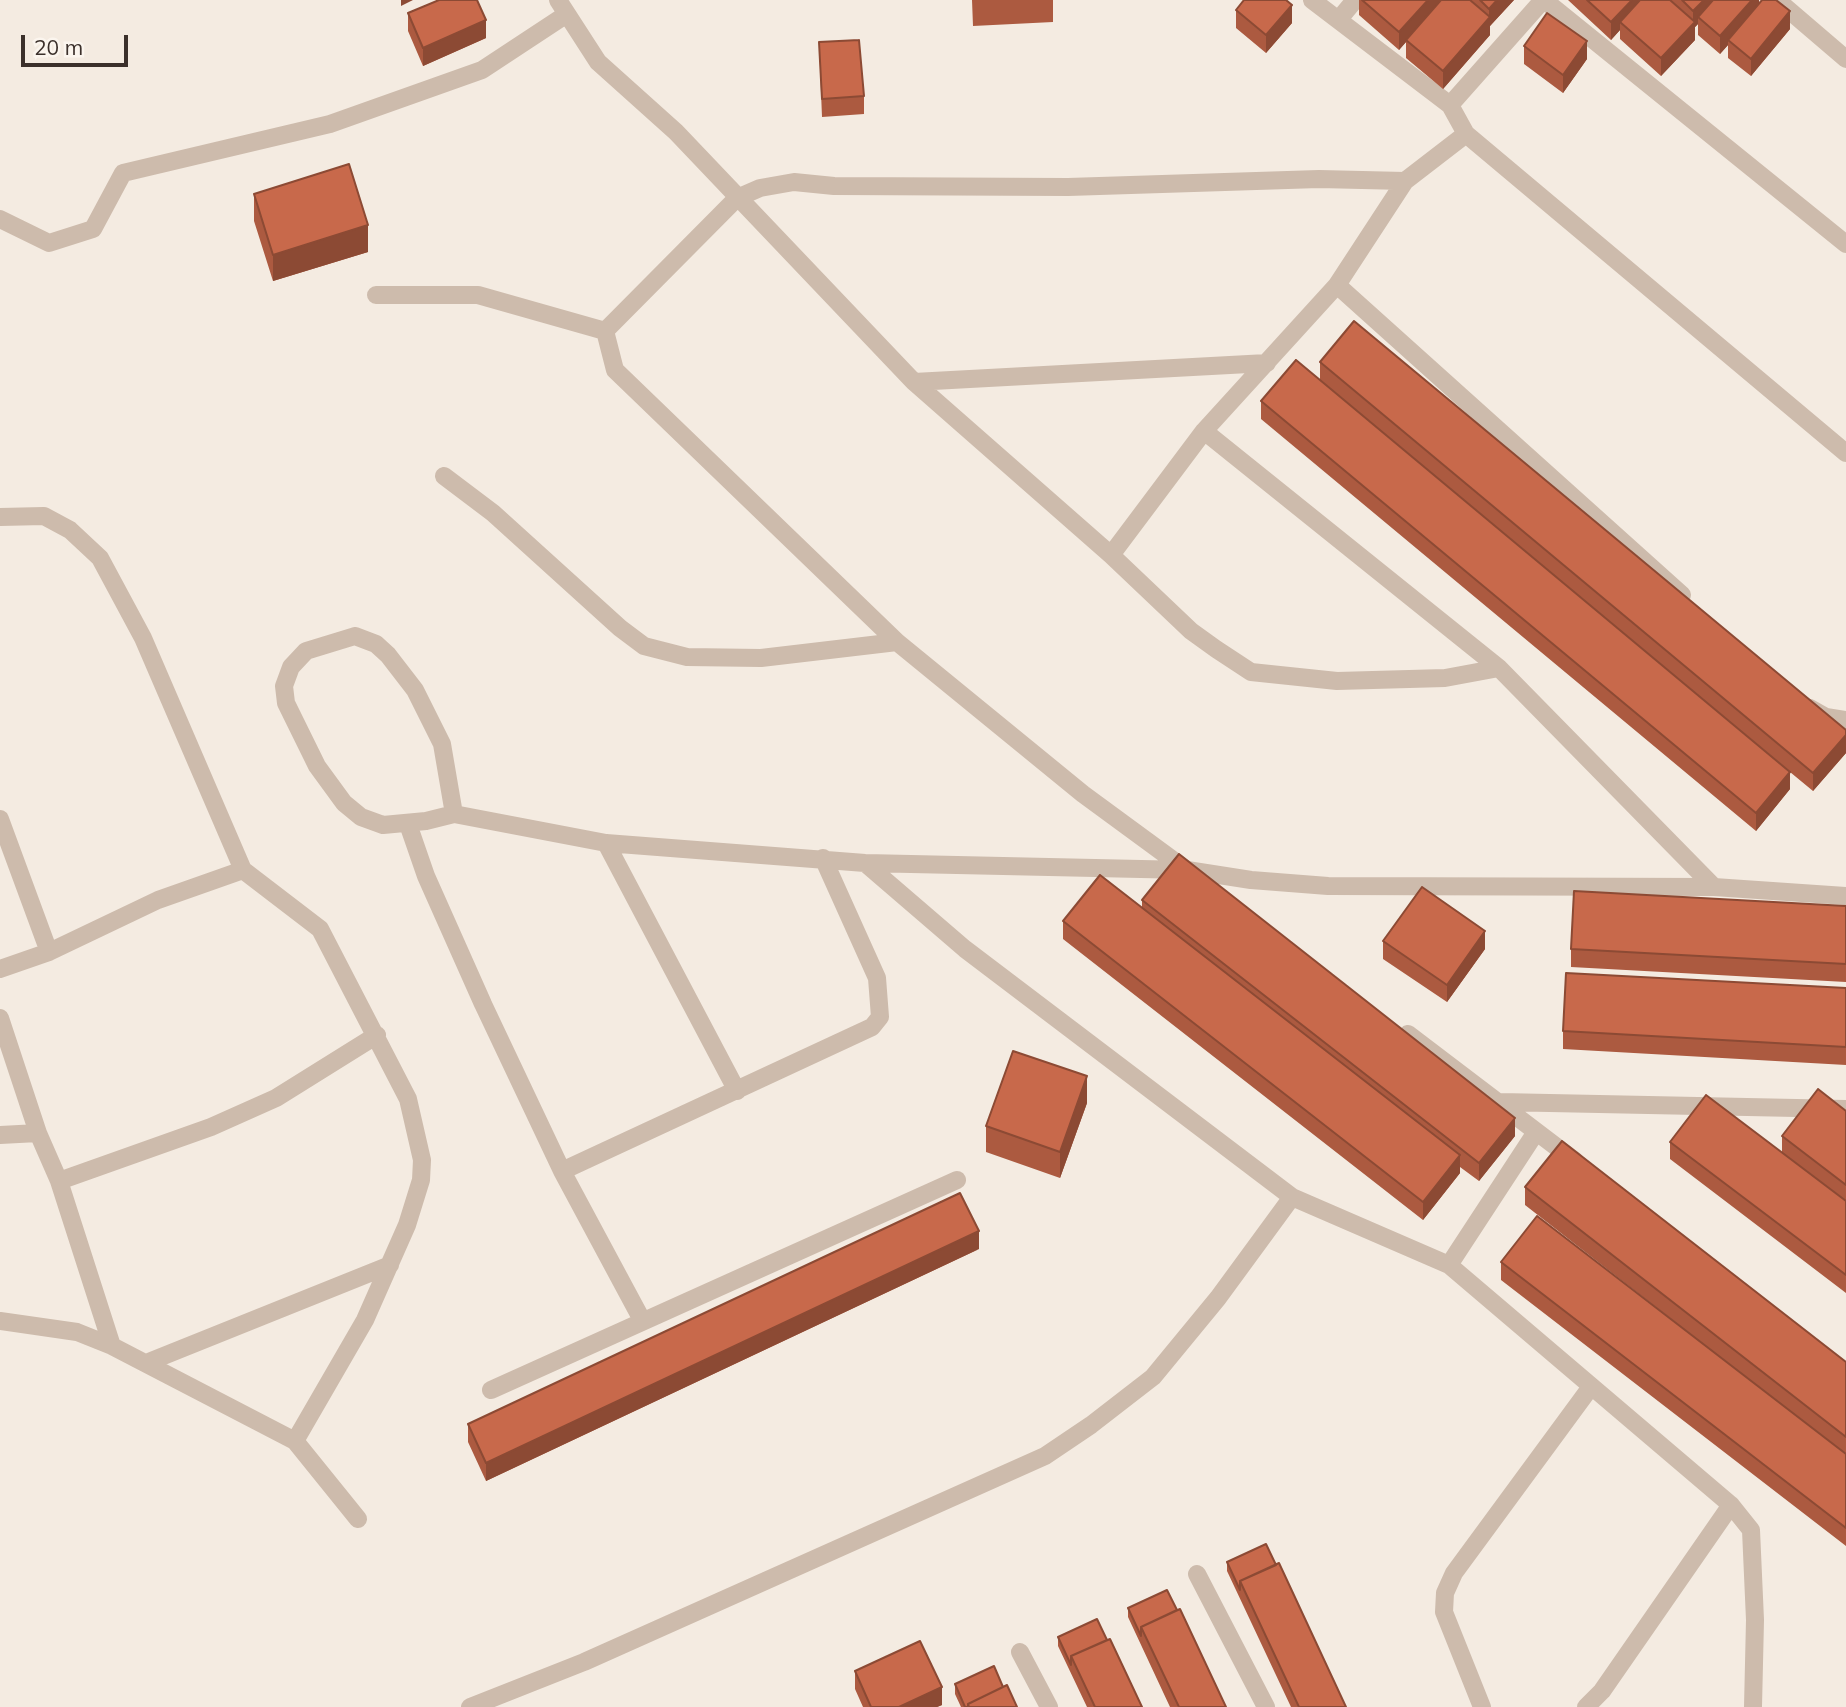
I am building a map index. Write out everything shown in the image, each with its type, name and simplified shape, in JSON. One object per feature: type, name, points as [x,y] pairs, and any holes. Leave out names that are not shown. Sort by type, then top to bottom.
[{"type":"street","points":[[1312,0],[1340,18],[1450,105],[1466,134],[1846,453]]},
{"type":"street","points":[[1340,18],[1355,0]]},
{"type":"street","points":[[1450,105],[1544,0],[1846,244]]},
{"type":"street","points":[[1777,0],[1846,59]]},
{"type":"street","points":[[0,219],[49,243],[93,229],[123,173],[330,124],[482,70],[562,7],[598,62],[676,132],[914,382],[1111,555],[1191,631],[1251,672],[1337,681],[1396,681],[1445,678],[1499,668]]},
{"type":"street","points":[[1111,555],[1204,431],[1337,285],[1405,181],[1466,134]]},
{"type":"street","points":[[605,331],[737,198],[760,188],[794,182],[834,186],[1068,187],[1319,179],[1405,181]]},
{"type":"street","points":[[1337,285],[1691,603]]},
{"type":"street","points":[[376,295],[478,295],[605,331]]},
{"type":"street","points":[[605,331],[615,370],[897,642],[1083,794],[1220,895]]},
{"type":"street","points":[[914,382],[1267,363]]},
{"type":"street","points":[[1204,431],[1499,668],[1714,887]]},
{"type":"street","points":[[444,476],[493,513],[644,646],[687,657],[761,658],[897,642]]},
{"type":"street","points":[[0,517],[44,516],[70,530],[100,558],[143,638],[243,870],[320,929],[408,1099],[422,1160],[421,1180],[407,1225],[365,1320],[295,1441]]},
{"type":"street","points":[[454,814],[442,744],[411,683],[388,655],[376,644],[355,636],[306,651],[291,667],[284,686],[286,703],[317,766],[344,803],[361,817],[383,825],[408,824],[454,814],[606,843],[865,863],[1187,870],[1251,880],[1328,886],[1714,887],[1846,896]]},
{"type":"street","points":[[1795,696],[1826,717],[1846,720]]},
{"type":"street","points":[[0,819],[48,953]]},
{"type":"street","points":[[408,824],[426,876],[477,991],[562,1171],[642,1320]]},
{"type":"street","points":[[606,843],[737,1091]]},
{"type":"street","points":[[562,1171],[872,1027],[880,1017],[877,978],[822,858]]},
{"type":"street","points":[[865,863],[965,949],[1292,1197],[1449,1265],[1590,1388],[1731,1505],[1751,1530],[1755,1620],[1753,1707]]},
{"type":"street","points":[[0,970],[48,953],[158,900],[243,870]]},
{"type":"street","points":[[0,1018],[38,1133],[59,1181],[113,1346]]},
{"type":"street","points":[[1388,1020],[1590,1172]]},
{"type":"street","points":[[59,1181],[211,1127],[276,1098],[377,1035]]},
{"type":"street","points":[[1500,1102],[1846,1109]]},
{"type":"street","points":[[1449,1265],[1536,1132]]},
{"type":"street","points":[[0,1135],[38,1133]]},
{"type":"street","points":[[491,1390],[957,1180]]},
{"type":"street","points":[[470,1707],[584,1662],[1045,1456],[1091,1425],[1153,1377],[1218,1298],[1292,1197]]},
{"type":"street","points":[[146,1363],[390,1265]]},
{"type":"street","points":[[0,1321],[77,1332],[113,1346],[295,1441],[358,1519]]},
{"type":"street","points":[[1482,1707],[1444,1612],[1445,1593],[1454,1573],[1590,1388]]},
{"type":"street","points":[[1586,1707],[1602,1691],[1731,1505]]},
{"type":"street","points":[[1197,1574],[1266,1707]]},
{"type":"street","points":[[1020,1652],[1048,1707]]},
{"type":"building","points":[[439,0],[477,0],[486,20],[423,48],[408,13]]},
{"type":"building","points":[[1244,0],[1286,0],[1292,5],[1266,35],[1236,10]]},
{"type":"building","points":[[1362,0],[1428,0],[1399,32]]},
{"type":"building","points":[[1441,0],[1470,0],[1490,17],[1443,71],[1406,40]]},
{"type":"building","points":[[1480,0],[1497,0],[1489,9]]},
{"type":"building","points":[[1587,0],[1632,0],[1611,22]]},
{"type":"building","points":[[1640,0],[1670,0],[1695,22],[1661,58],[1620,22]]},
{"type":"building","points":[[1682,0],[1704,0],[1693,11]]},
{"type":"building","points":[[1713,0],[1752,0],[1720,36],[1698,17]]},
{"type":"building","points":[[1762,0],[1776,0],[1790,11],[1751,59],[1728,40]]},
{"type":"building","points":[[1547,13],[1587,41],[1563,75],[1524,46]]},
{"type":"building","points":[[859,40],[864,96],[822,99],[819,42]]},
{"type":"building","points":[[349,164],[368,225],[273,255],[254,194]]},
{"type":"building","points":[[1354,321],[1846,730],[1846,735],[1813,773],[1320,362]]},
{"type":"building","points":[[1296,360],[1790,772],[1756,813],[1261,401]]},
{"type":"building","points":[[1179,854],[1515,1118],[1479,1163],[1142,900]]},
{"type":"building","points":[[1100,875],[1460,1155],[1423,1202],[1063,921]]},
{"type":"building","points":[[1422,887],[1485,931],[1447,985],[1383,941]]},
{"type":"building","points":[[1574,891],[1846,906],[1846,964],[1571,949]]},
{"type":"building","points":[[1566,973],[1846,988],[1846,1047],[1563,1031]]},
{"type":"building","points":[[1013,1051],[1087,1076],[1060,1152],[986,1126]]},
{"type":"building","points":[[1818,1089],[1846,1111],[1846,1185],[1782,1136]]},
{"type":"building","points":[[1706,1095],[1846,1201],[1846,1275],[1670,1142]]},
{"type":"building","points":[[1562,1141],[1846,1362],[1846,1437],[1525,1187]]},
{"type":"building","points":[[960,1193],[979,1231],[486,1463],[468,1424]]},
{"type":"building","points":[[1537,1216],[1846,1454],[1846,1528],[1501,1262]]},
{"type":"building","points":[[1266,1544],[1276,1565],[1240,1581],[1240,1590],[1227,1562]]},
{"type":"building","points":[[1279,1563],[1346,1707],[1299,1707],[1240,1581]]},
{"type":"building","points":[[1167,1590],[1177,1610],[1141,1627],[1141,1636],[1128,1608]]},
{"type":"building","points":[[1180,1609],[1226,1707],[1179,1707],[1141,1627]]},
{"type":"building","points":[[1097,1619],[1107,1640],[1071,1656],[1071,1665],[1058,1637]]},
{"type":"building","points":[[1110,1639],[1142,1707],[1095,1707],[1071,1656]]},
{"type":"building","points":[[920,1641],[942,1687],[899,1707],[871,1707],[855,1671]]},
{"type":"building","points":[[994,1666],[1003,1687],[965,1707],[955,1684]]},
{"type":"building","points":[[1007,1685],[1017,1707],[969,1707],[968,1704]]}]
